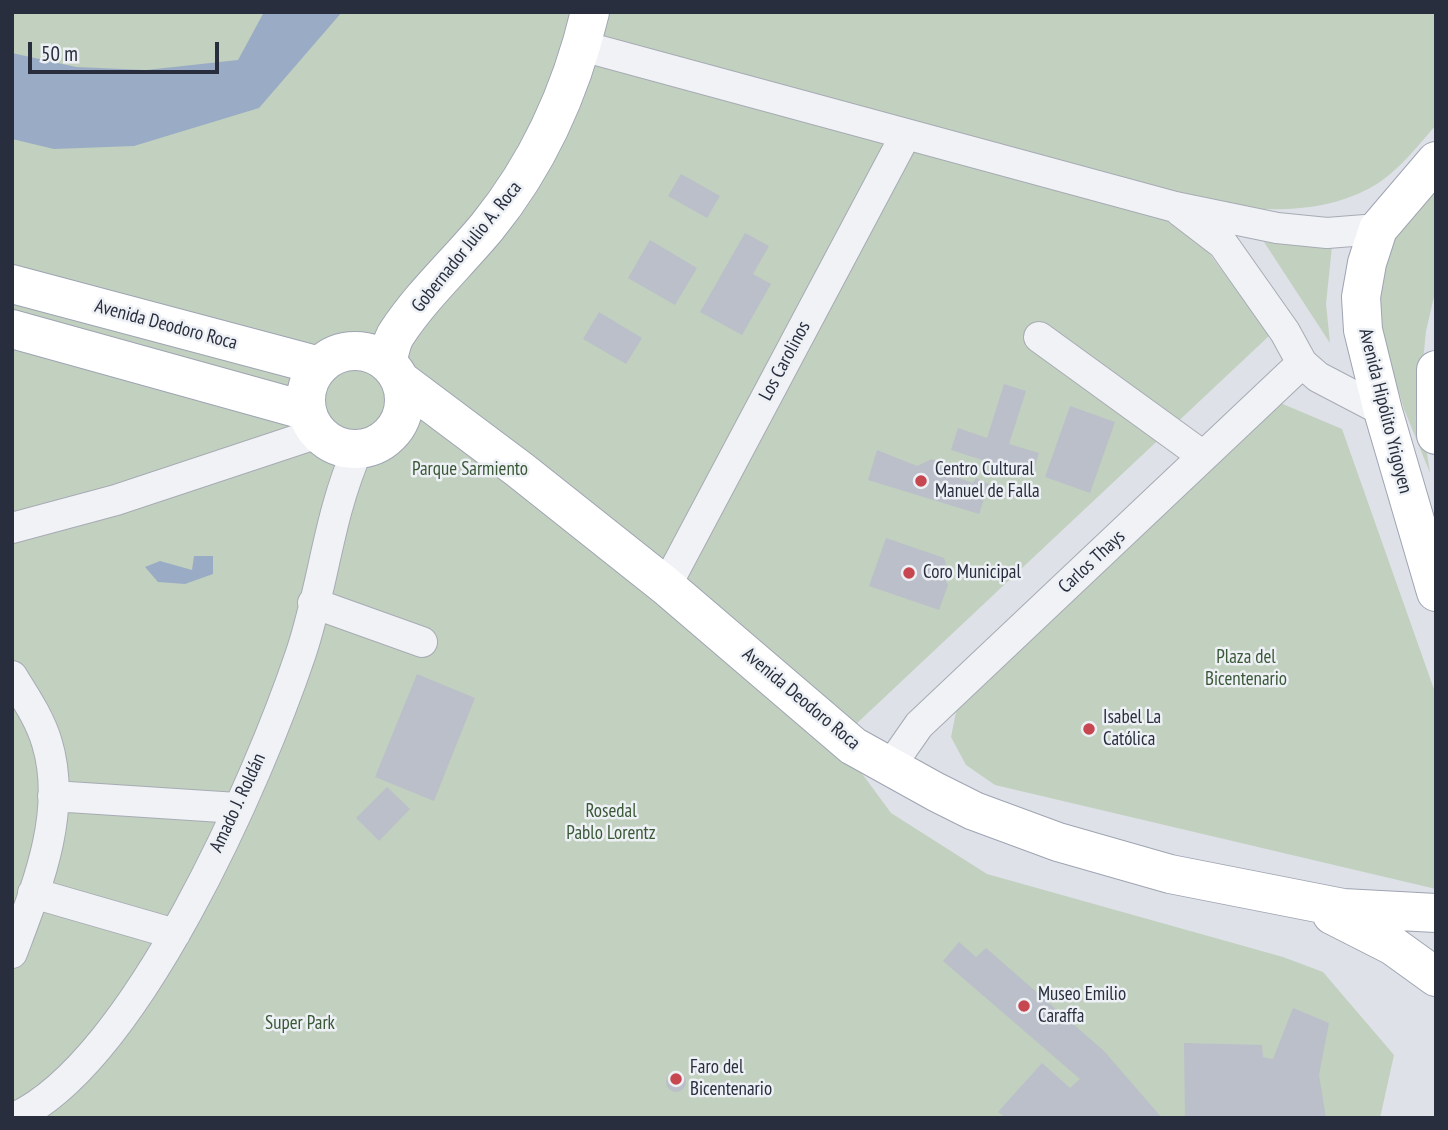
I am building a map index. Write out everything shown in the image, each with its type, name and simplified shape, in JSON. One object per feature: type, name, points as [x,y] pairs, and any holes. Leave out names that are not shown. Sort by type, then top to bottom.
[{"type":"main road","name":"Gobernador Julio A. Roca","points":[[393,372],[396,334],[522,181],[561,108],[586,29]]},
{"type":"main road","points":[[1378,229],[1436,162]]},
{"type":"main road","name":"Avenida Hipólito Yrigoyen","points":[[1378,229],[1363,281],[1361,315],[1383,411],[1436,592]]},
{"type":"main road","name":"Avenida Deodoro Roca","points":[[12,284],[320,366]]},
{"type":"main road","points":[[12,328],[313,422],[337,445],[358,449],[372,446],[394,430],[404,406],[393,372],[375,355],[354,352],[332,357],[320,366],[310,379],[306,395],[313,422]]},
{"type":"main road","points":[[1436,370],[1436,435]]},
{"type":"main road","name":"Avenida Deodoro Roca","points":[[393,372],[666,586],[853,746],[889,768],[974,811],[1058,842],[1170,874],[1366,910],[1436,913]]},
{"type":"main road","name":"Avenida Deodoro Roca","points":[[394,430],[418,430],[485,443]]},
{"type":"main road","name":"Avenida Deodoro Roca","points":[[1288,897],[1375,936],[1436,977]]},
{"type":"street","points":[[586,29],[905,136],[1175,207],[1277,228],[1327,233],[1378,229]]},
{"type":"street","name":"Los Carolinos","points":[[666,586],[905,136]]},
{"type":"street","points":[[1175,207],[1223,244],[1285,332],[1302,363],[1318,377],[1383,411]]},
{"type":"street","points":[[1039,337],[1203,456]]},
{"type":"street","name":"Carlos Thays","points":[[889,768],[919,725],[1302,363]]},
{"type":"street","points":[[19,530],[313,422]]},
{"type":"street","name":"Amado J. Roldán","points":[[24,1115],[70,1080],[114,1030],[175,934],[237,808],[301,652],[340,489],[358,449]]},
{"type":"street","points":[[313,603],[422,642]]},
{"type":"street","points":[[12,676],[34,712],[47,743],[53,773],[52,823],[33,893],[12,953]]},
{"type":"street","points":[[53,796],[237,808]]},
{"type":"street","points":[[33,893],[175,934]]},
{"type":"green space","name":"Parque Sarmiento","points":[[12,12],[1436,12],[1436,125],[1405,160],[1379,182],[1346,199],[1296,208],[1245,208],[1168,198],[1270,335],[838,741],[891,813],[987,874],[1283,957],[1323,972],[1394,1055],[1380,1118],[12,1118]]},
{"type":"green space","points":[[1436,184],[1436,288],[1426,331],[1422,371],[1422,421],[1430,473],[1404,409],[1374,310],[1389,239]]},
{"type":"green space","points":[[1264,242],[1325,248],[1332,246],[1326,304],[1330,343]]},
{"type":"green space","name":"Plaza del Bicentenario","points":[[1278,402],[1342,429],[1436,695],[1436,889],[995,785],[966,765],[951,737],[957,707]]},
{"type":"water","points":[[264,12],[342,12],[259,108],[134,146],[54,149],[12,139],[12,53],[76,67],[146,70],[238,60]]},
{"type":"water","points":[[194,556],[213,556],[213,574],[185,584],[158,582],[145,567],[160,561],[192,570]]},
{"type":"building","points":[[681,174],[720,196],[707,218],[668,196]]},
{"type":"building","points":[[745,233],[769,246],[753,274],[771,284],[742,335],[700,312]]},
{"type":"building","points":[[650,240],[697,268],[675,305],[628,278]]},
{"type":"building","points":[[599,312],[642,338],[626,364],[583,339]]},
{"type":"building","points":[[1004,384],[1026,391],[1009,444],[1039,453],[1032,476],[951,450],[958,428],[987,438]]},
{"type":"building","points":[[1070,406],[1115,422],[1090,493],[1045,477]]},
{"type":"building","name":"Centro Cultural Manuel de Falla","points":[[877,450],[917,466],[932,459],[938,462],[945,473],[973,483],[976,478],[989,484],[979,514],[868,480]]},
{"type":"building","name":"Coro Municipal","points":[[886,538],[944,558],[946,564],[943,575],[948,585],[939,610],[869,586]]},
{"type":"building","points":[[417,674],[475,698],[434,801],[375,777]]},
{"type":"building","points":[[387,787],[410,809],[379,841],[356,818]]},
{"type":"building","name":"Museo Emilio Caraffa","points":[[959,942],[976,957],[986,948],[1104,1051],[1162,1118],[1006,1118],[998,1112],[1042,1063],[1070,1088],[1080,1079],[943,961]]},
{"type":"building","points":[[1293,1008],[1329,1023],[1319,1075],[1326,1118],[1185,1118],[1184,1043],[1262,1045],[1263,1057],[1273,1059]]},
{"type":"building","points":[[676,1072],[683,1075],[686,1082],[683,1089],[676,1092],[669,1089],[666,1082],[669,1075]]},
{"type":"place","name":"Centro Cultural Manuel de Falla","points":[[921,481]]},
{"type":"place","name":"Coro Municipal","points":[[909,573]]},
{"type":"place","name":"Isabel La Católica","points":[[1089,729]]},
{"type":"place","name":"Museo Emilio Caraffa","points":[[1024,1006]]},
{"type":"place","name":"Faro del Bicentenario","points":[[676,1079]]},
{"type":"park label","name":"Rosedal Pablo Lorentz","points":[[611,823]]},
{"type":"park label","name":"Super Park","points":[[300,1024]]}]
